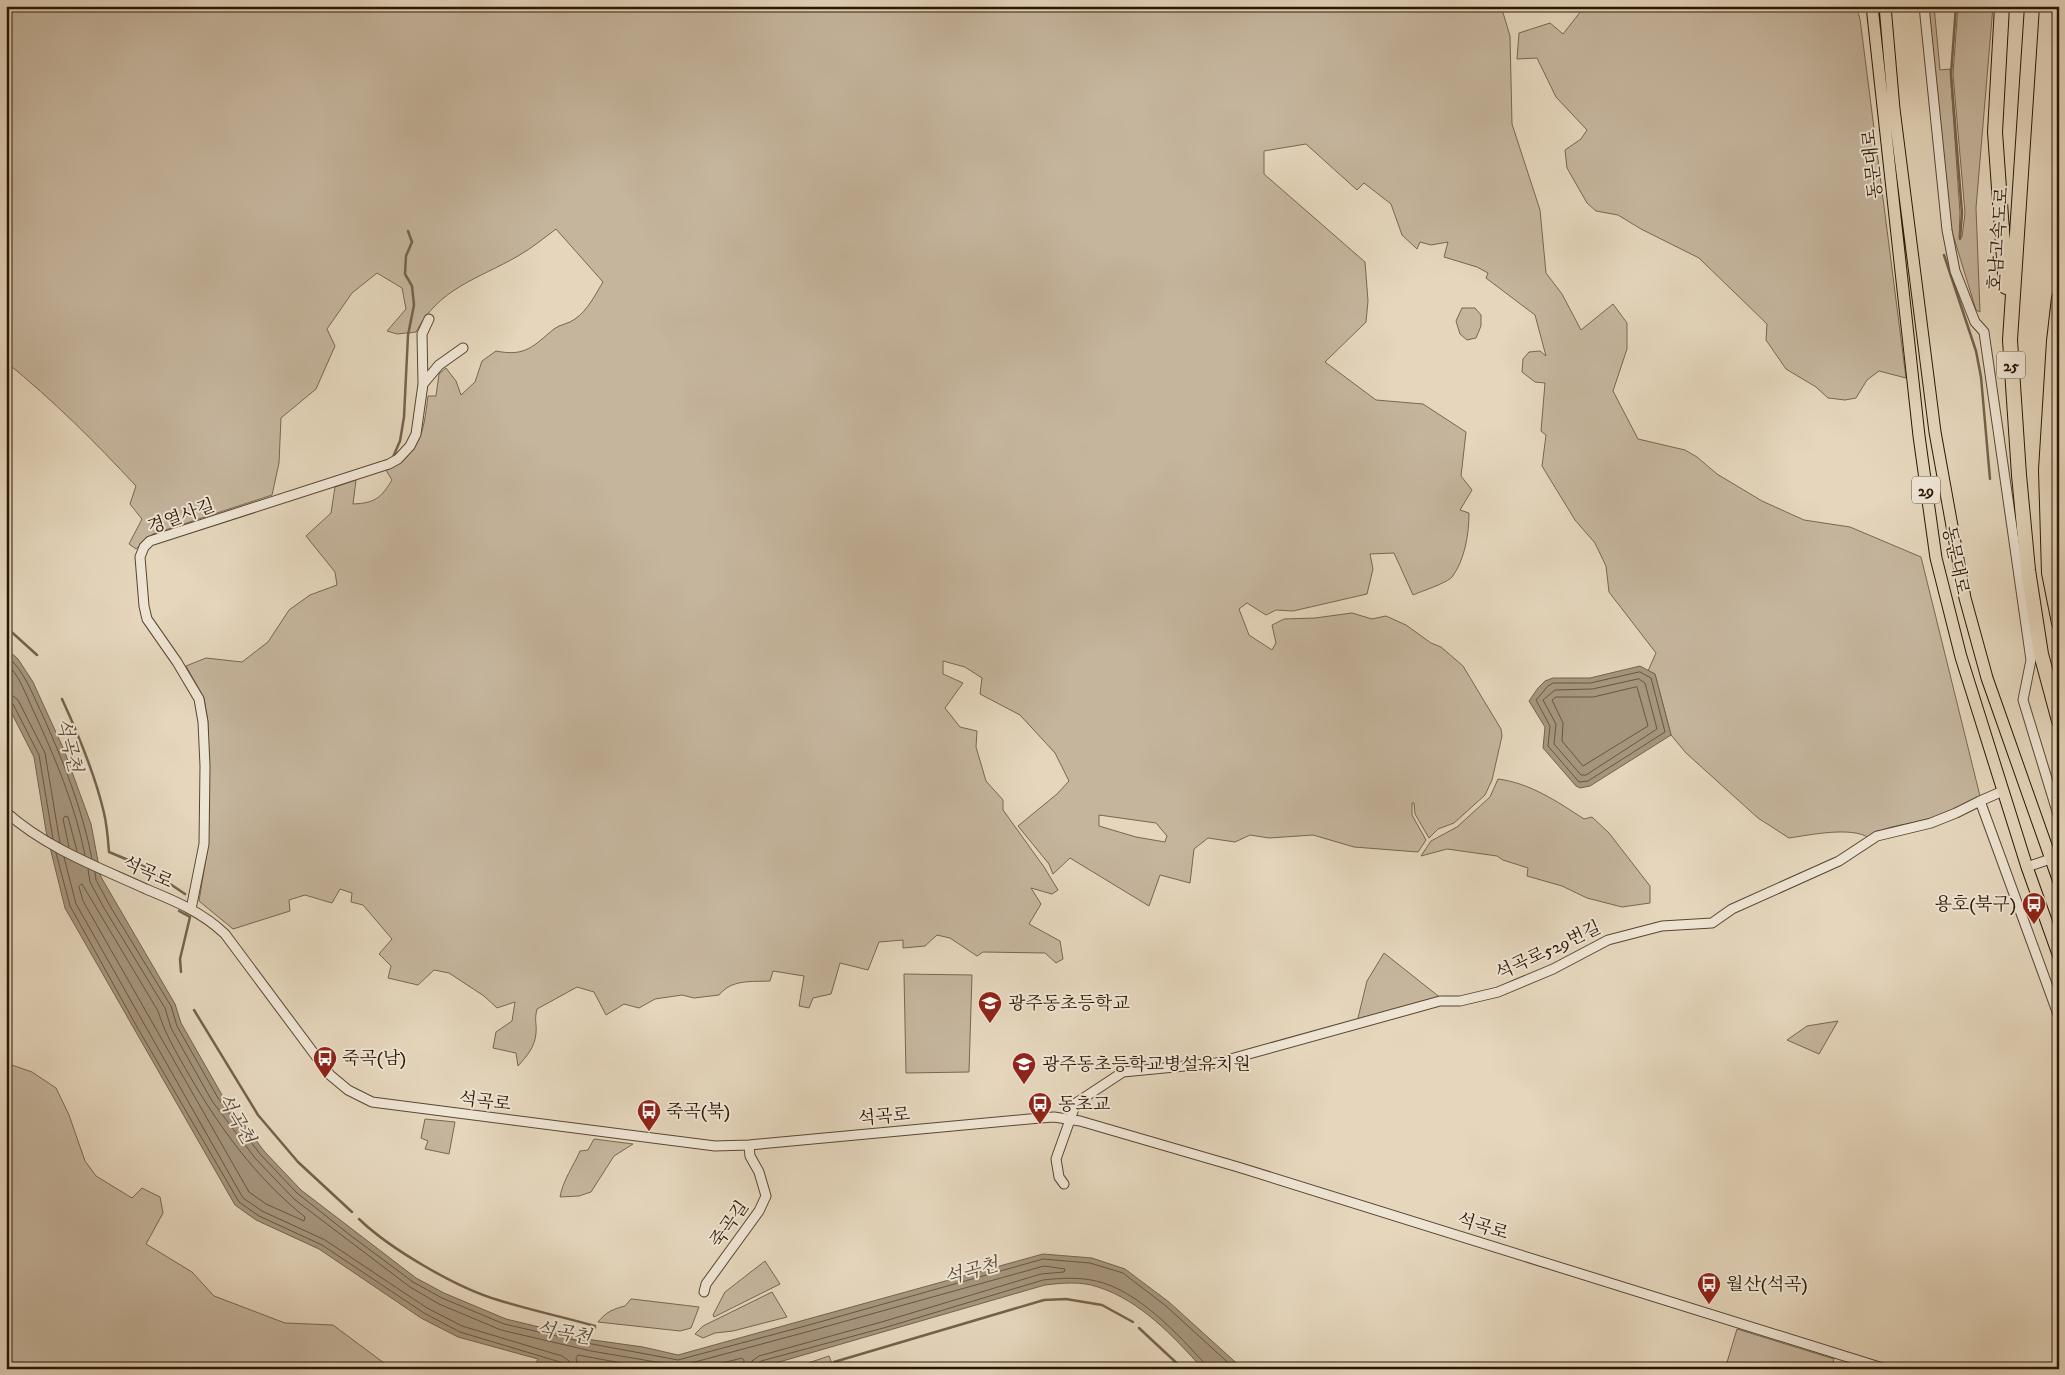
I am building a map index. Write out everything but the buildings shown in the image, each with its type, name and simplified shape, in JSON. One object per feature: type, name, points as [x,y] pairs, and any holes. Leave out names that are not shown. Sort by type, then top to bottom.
[{"type":"highway","name":"호남고속도로","points":[[2002,6],[1995,132],[2019,475],[2028,570],[2041,654],[2059,721]]},
{"type":"highway","name":"호남고속도로","points":[[2019,475],[2010,340],[2032,6]]},
{"type":"highway","points":[[2059,298],[2054,340],[2046,470],[2049,573],[2059,623]]},
{"type":"highway","points":[[2049,573],[2059,530]]},
{"type":"main road","points":[[1867,6],[1873,12]]},
{"type":"main road","name":"동문대로","points":[[1885,6],[1894,109],[1936,432],[1965,598],[1987,678],[2055,858],[2059,882]]},
{"type":"main road","name":"동문대로","points":[[1873,12],[1918,427],[1936,558],[1961,658],[2059,958]]},
{"type":"street","points":[[1924,6],[1947,230],[1955,271],[1975,322],[1984,332],[2031,660],[2023,700],[2059,818]]},
{"type":"street","name":"경열사길","points":[[191,908],[204,844],[205,766],[202,722],[199,699],[177,662],[147,619],[140,578],[140,557],[144,547],[150,541],[389,464],[398,458],[410,446],[416,434],[423,384],[422,334],[429,319]]},
{"type":"street","points":[[423,384],[439,365],[463,348]]},
{"type":"street","name":"석곡로529번길","points":[[1069,1119],[1076,1103],[1123,1072],[1216,1063],[1440,1001],[1460,1000],[1498,992],[1553,969],[1608,940],[1662,926],[1712,923],[1732,908],[1839,861],[1877,836],[1931,823],[2003,791]]},
{"type":"street","points":[[1980,801],[2059,1017]]},
{"type":"street","name":"석곡로","points":[[6,812],[26,830],[46,842],[100,869],[191,908],[206,917],[225,934],[330,1075],[348,1090],[372,1102],[670,1142],[715,1146],[749,1145],[1040,1118],[1069,1119],[1092,1124],[1247,1170],[1869,1362],[1886,1369]]},
{"type":"street","points":[[2028,867],[2055,858]]},
{"type":"street","points":[[1064,1184],[1059,1176],[1056,1159],[1069,1119]]},
{"type":"street","name":"죽곡길","points":[[704,1292],[706,1284],[759,1210],[766,1196],[759,1172],[750,1156],[749,1145]]},
{"type":"shaded area","points":[[6,6],[1501,6],[1510,36],[1512,124],[1540,210],[1546,273],[1562,294],[1581,330],[1613,304],[1627,323],[1627,349],[1613,391],[1638,439],[1685,450],[1697,457],[1717,474],[1762,501],[1804,520],[1850,527],[1921,557],[1980,796],[1937,817],[1890,827],[1875,833],[1869,838],[1862,834],[1842,832],[1789,838],[1758,818],[1686,753],[1671,735],[1655,674],[1648,671],[1656,653],[1609,592],[1606,566],[1595,543],[1575,520],[1542,466],[1546,435],[1541,431],[1545,383],[1535,382],[1522,372],[1523,359],[1529,352],[1540,351],[1546,356],[1535,315],[1486,278],[1488,273],[1477,267],[1444,257],[1448,242],[1431,245],[1420,242],[1417,249],[1402,235],[1391,204],[1364,183],[1357,190],[1306,144],[1264,151],[1264,174],[1365,262],[1368,301],[1366,322],[1325,362],[1376,400],[1423,404],[1466,432],[1461,476],[1472,490],[1460,510],[1469,513],[1467,538],[1463,555],[1452,577],[1445,582],[1413,595],[1394,553],[1370,554],[1373,569],[1367,594],[1293,611],[1276,610],[1266,615],[1247,603],[1239,609],[1249,635],[1272,650],[1276,643],[1272,625],[1284,619],[1315,618],[1352,613],[1372,619],[1386,616],[1406,625],[1431,643],[1441,647],[1463,666],[1501,729],[1502,736],[1492,780],[1485,795],[1454,823],[1438,829],[1429,838],[1415,814],[1414,803],[1412,803],[1412,815],[1426,840],[1418,852],[1354,847],[1313,835],[1269,838],[1250,835],[1235,842],[1208,838],[1194,849],[1190,883],[1160,875],[1149,906],[1070,858],[1053,874],[1049,864],[1018,826],[1057,794],[1069,781],[1055,753],[1020,715],[980,694],[982,678],[965,667],[943,661],[943,674],[963,683],[945,708],[960,727],[977,731],[976,747],[986,781],[1003,800],[1003,810],[1058,890],[1052,894],[1031,888],[1041,904],[1029,924],[1060,941],[1063,959],[1056,963],[1045,953],[983,952],[977,956],[950,938],[937,935],[925,946],[903,948],[903,940],[879,942],[868,970],[840,963],[831,994],[813,998],[809,1008],[799,1006],[804,976],[773,971],[770,981],[736,984],[730,986],[719,995],[694,998],[682,995],[655,999],[639,1008],[624,1004],[606,1015],[594,992],[577,987],[537,1009],[534,1043],[518,1066],[516,1053],[493,1048],[496,1032],[512,1021],[515,1002],[497,1008],[484,996],[449,973],[434,970],[418,985],[388,978],[391,966],[379,954],[392,939],[363,905],[351,902],[352,893],[340,889],[332,903],[305,895],[289,900],[290,911],[233,929],[199,901],[208,846],[208,722],[204,698],[186,666],[206,658],[242,662],[268,642],[289,610],[310,595],[337,585],[335,572],[306,536],[331,513],[335,487],[356,480],[353,504],[372,501],[381,495],[392,480],[386,470],[407,455],[419,440],[428,396],[436,396],[439,374],[446,368],[456,381],[461,395],[475,382],[482,361],[496,351],[515,352],[528,349],[556,327],[573,321],[587,307],[603,282],[556,229],[523,253],[461,286],[448,295],[425,317],[416,332],[397,334],[387,331],[406,309],[402,288],[377,273],[352,293],[327,329],[335,346],[316,389],[281,418],[279,463],[272,495],[153,534],[136,549],[129,544],[142,519],[130,504],[136,486],[73,422],[6,362]],"holes":[[[1099,815],[1156,823],[1167,836],[1165,842],[1136,837],[1099,826]]]},
{"type":"shaded area","points":[[1585,6],[1856,6],[1860,19],[1906,378],[1879,371],[1867,380],[1856,398],[1845,400],[1828,398],[1816,387],[1786,369],[1766,340],[1767,324],[1699,258],[1641,229],[1618,215],[1596,211],[1587,203],[1567,168],[1565,150],[1581,139],[1587,130],[1556,97],[1537,58],[1517,59],[1519,33],[1550,23],[1563,34]]},
{"type":"shaded area","points":[[1927,6],[1934,6],[1940,70],[1950,69],[1960,213],[1959,238],[1962,237],[1965,213],[1953,74],[1958,6],[1993,6],[1976,208],[1980,312],[1976,310],[1950,225]]},
{"type":"shaded area","points":[[1462,308],[1475,308],[1481,315],[1481,326],[1476,338],[1467,340],[1460,334],[1456,321]]},
{"type":"shaded area","points":[[1498,779],[1532,789],[1584,819],[1592,817],[1609,833],[1650,886],[1650,903],[1622,907],[1587,898],[1562,886],[1527,876],[1528,868],[1503,860],[1497,856],[1447,849],[1421,856],[1431,841],[1457,827],[1490,797]]},
{"type":"shaded area","points":[[1384,953],[1442,999],[1357,1022],[1367,981]]},
{"type":"shaded area","points":[[904,974],[972,975],[969,1072],[906,1073]]},
{"type":"shaded area","points":[[1838,1021],[1819,1054],[1787,1040],[1807,1026]]},
{"type":"shaded area","points":[[6,1063],[32,1072],[56,1088],[69,1115],[85,1161],[96,1176],[132,1198],[142,1188],[160,1197],[163,1213],[146,1244],[192,1272],[214,1296],[285,1323],[333,1325],[392,1369],[6,1369]]},
{"type":"shaded area","points":[[425,1119],[455,1122],[449,1154],[425,1149],[428,1141],[421,1138]]},
{"type":"shaded area","points":[[594,1139],[633,1144],[614,1156],[591,1192],[579,1196],[560,1197],[566,1179],[580,1151],[588,1150]]},
{"type":"shaded area","points":[[765,1261],[780,1284],[714,1317],[713,1315],[725,1292]]},
{"type":"shaded area","points":[[772,1292],[787,1317],[733,1331],[715,1333],[703,1338],[695,1334],[703,1326]]},
{"type":"shaded area","points":[[631,1299],[699,1307],[691,1328],[680,1331],[598,1322],[610,1311],[625,1306]]},
{"type":"shaded area","points":[[1737,1329],[1834,1359],[1831,1369],[1725,1369]]},
{"type":"shaded area","points":[[829,1356],[834,1369],[790,1369]]},
{"type":"water","name":"석곡천","points":[[6,648],[18,659],[33,682],[64,750],[91,824],[101,877],[175,1004],[181,1023],[222,1095],[264,1151],[301,1190],[416,1278],[444,1293],[506,1319],[593,1340],[643,1347],[678,1355],[1043,1254],[1092,1258],[1125,1269],[1169,1302],[1243,1369],[1203,1369],[1168,1332],[1142,1310],[1114,1293],[1092,1285],[1078,1283],[1045,1285],[755,1369],[566,1369],[547,1363],[543,1369],[533,1369],[538,1359],[458,1337],[421,1318],[319,1249],[256,1220],[235,1205],[65,908],[46,831],[34,757],[6,702]]},
{"type":"water","points":[[1640,666],[1655,674],[1671,735],[1590,786],[1580,788],[1576,786],[1543,748],[1545,727],[1529,701],[1545,681],[1553,678],[1590,678]]},
{"type":"waterway","points":[[1956,6],[1951,74],[1962,213],[1960,239]]},
{"type":"waterway","points":[[393,457],[400,441],[404,417],[408,335],[414,305],[412,286],[405,274],[406,256],[412,242],[408,231]]},
{"type":"waterway","points":[[1944,255],[1976,351],[1981,377],[1990,479]]},
{"type":"waterway","points":[[6,627],[37,655]]},
{"type":"waterway","name":"석곡천","points":[[62,699],[96,784],[105,818],[109,852],[145,867],[185,894]]},
{"type":"waterway","points":[[179,911],[190,917],[180,959],[181,972]]},
{"type":"waterway","name":"석곡천","points":[[194,1010],[258,1115],[298,1162],[352,1212]]},
{"type":"waterway","name":"석곡천","points":[[359,1219],[372,1231],[406,1255],[463,1286],[498,1300],[595,1326],[595,1328]]},
{"type":"waterway","points":[[834,1362],[1044,1300],[1066,1299],[1102,1305],[1133,1322]]},
{"type":"waterway","points":[[1139,1328],[1183,1369]]},
{"type":"place","name":"용호(북구)","points":[[2034,925]]},
{"type":"place","name":"광주동초등학교","points":[[990,1024]]},
{"type":"place","name":"죽곡(남)","points":[[325,1079]]},
{"type":"place","name":"광주동초등학교병설유치원","points":[[1024,1085]]},
{"type":"place","name":"동초교","points":[[1040,1125]]},
{"type":"place","name":"죽곡(북)","points":[[649,1132]]},
{"type":"place","name":"월산(석곡)","points":[[1709,1305]]}]
